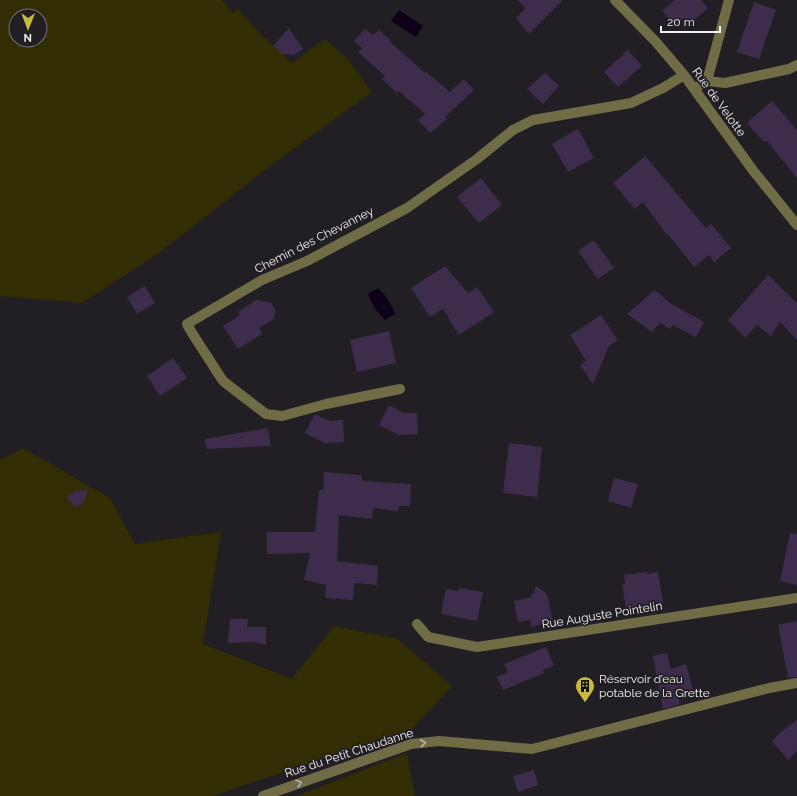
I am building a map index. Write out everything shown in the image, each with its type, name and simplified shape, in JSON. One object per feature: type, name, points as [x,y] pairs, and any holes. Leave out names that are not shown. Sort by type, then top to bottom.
[{"type":"street","name":"Rue de Velotte","points":[[615,0],[656,42],[684,75],[752,169],[797,225]]},
{"type":"street","points":[[707,81],[729,0]]},
{"type":"street","points":[[694,89],[707,81],[725,83],[789,69],[797,65]]},
{"type":"street","name":"Chemin des Chevanney","points":[[400,389],[326,404],[282,416],[266,414],[223,381],[187,324],[262,280],[307,261],[407,208],[477,159],[513,130],[533,120],[631,103],[663,88],[684,75]]},
{"type":"street","name":"Rue Auguste Pointelin","points":[[417,624],[428,637],[476,647],[797,598]]},
{"type":"street","name":"Rue du Petit Chaudanne","points":[[263,796],[411,744],[439,741],[532,749],[769,688],[797,683]]},
{"type":"shaded area","points":[[0,0],[222,0],[233,13],[238,9],[261,35],[292,63],[325,39],[348,59],[372,92],[270,166],[159,253],[82,303],[0,296]]},
{"type":"shaded area","points":[[399,10],[423,26],[416,37],[391,21]]},
{"type":"shaded area","points":[[378,288],[388,300],[395,314],[385,320],[375,309],[368,294]]},
{"type":"shaded area","points":[[23,448],[110,498],[135,544],[221,532],[203,644],[292,679],[334,626],[398,639],[452,686],[412,729],[212,796],[0,796],[0,460]]},
{"type":"shaded area","points":[[407,753],[415,796],[296,796]]},
{"type":"building","points":[[517,0],[563,0],[529,34],[516,18],[526,8]]},
{"type":"building","points":[[675,0],[701,0],[708,8],[690,24],[684,18],[675,26],[662,11]]},
{"type":"building","points":[[754,2],[776,10],[759,59],[737,52]]},
{"type":"building","points":[[289,28],[303,49],[294,55],[282,54],[273,46]]},
{"type":"building","points":[[365,29],[373,35],[379,30],[390,40],[389,41],[425,73],[426,72],[450,92],[464,79],[474,90],[445,117],[447,119],[430,133],[418,120],[425,114],[399,91],[397,93],[382,79],[385,76],[358,52],[362,48],[354,41]]},
{"type":"building","points":[[628,50],[642,66],[618,87],[604,72]]},
{"type":"building","points":[[545,73],[559,86],[543,104],[527,89]]},
{"type":"building","points":[[772,101],[797,130],[797,178],[766,140],[764,142],[747,123]]},
{"type":"building","points":[[578,129],[594,158],[568,172],[552,144]]},
{"type":"building","points":[[645,156],[706,228],[711,224],[731,248],[714,262],[709,255],[694,267],[668,234],[667,235],[643,202],[635,209],[613,183]]},
{"type":"building","points":[[481,178],[502,205],[479,223],[457,197]]},
{"type":"building","points":[[594,240],[614,268],[598,279],[578,251]]},
{"type":"building","points":[[445,266],[468,293],[477,287],[494,312],[459,335],[443,309],[430,317],[411,288]]},
{"type":"building","points":[[768,275],[797,303],[797,340],[780,322],[771,336],[757,325],[745,338],[728,320]]},
{"type":"building","points":[[145,286],[155,303],[137,314],[127,297]]},
{"type":"building","points":[[655,290],[670,303],[704,322],[696,337],[673,325],[670,329],[660,323],[652,332],[627,314]]},
{"type":"building","points":[[256,300],[271,303],[276,311],[274,319],[259,328],[262,334],[238,349],[223,326],[240,315],[238,312]]},
{"type":"building","points":[[601,315],[618,340],[609,346],[593,384],[580,365],[586,361],[570,335]]},
{"type":"building","points":[[389,331],[396,363],[357,372],[350,340]]},
{"type":"building","points":[[173,358],[187,378],[160,396],[147,376]]},
{"type":"building","points":[[389,405],[404,413],[417,413],[418,434],[399,435],[379,425]]},
{"type":"building","points":[[315,414],[330,421],[343,420],[344,442],[325,443],[305,433]]},
{"type":"building","points":[[268,428],[271,446],[206,449],[205,439]]},
{"type":"building","points":[[509,443],[542,447],[537,497],[503,493]]},
{"type":"building","points":[[324,472],[362,475],[362,481],[411,484],[410,506],[399,506],[398,511],[373,508],[372,519],[339,515],[337,561],[378,566],[377,585],[354,583],[353,600],[325,598],[326,585],[304,580],[310,553],[267,554],[267,532],[315,532],[319,490],[323,490]]},
{"type":"building","points":[[614,478],[638,484],[631,508],[608,501]]},
{"type":"building","points":[[88,490],[83,504],[75,507],[66,497],[75,491]]},
{"type":"building","points":[[790,533],[797,534],[797,585],[780,581]]},
{"type":"building","points":[[647,572],[647,574],[658,572],[663,603],[626,608],[622,584],[625,584],[624,575]]},
{"type":"building","points":[[536,586],[547,594],[553,621],[531,627],[530,620],[518,622],[514,601],[532,597],[531,594],[534,593]]},
{"type":"building","points":[[459,588],[483,592],[477,621],[441,614],[446,589],[458,591]]},
{"type":"building","points":[[230,619],[248,619],[247,627],[266,627],[266,645],[254,642],[228,643]]},
{"type":"building","points":[[797,621],[797,677],[788,678],[778,625]]},
{"type":"building","points":[[546,647],[554,665],[543,670],[544,673],[503,690],[497,677],[508,672],[504,664]]},
{"type":"building","points":[[667,653],[671,669],[686,664],[694,693],[678,698],[680,704],[663,709],[653,656]]},
{"type":"building","points":[[797,720],[797,751],[788,760],[772,741]]},
{"type":"building","points":[[534,770],[538,785],[518,792],[513,776]]},
{"type":"place","name":"Réservoir d’eau potable de la Grette","points":[[585,703]]}]
